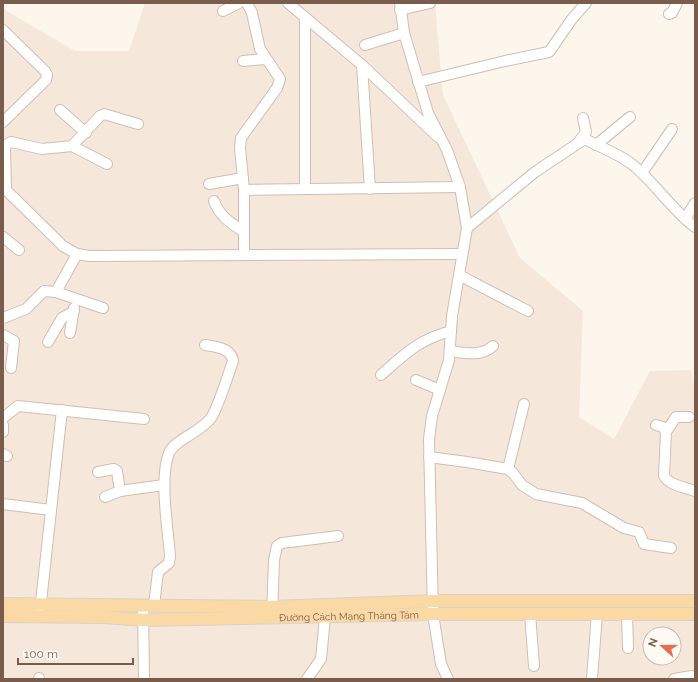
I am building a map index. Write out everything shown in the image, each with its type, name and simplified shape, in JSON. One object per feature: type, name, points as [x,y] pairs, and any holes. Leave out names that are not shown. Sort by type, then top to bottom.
[{"type":"main road","name":"Đường Cách Mạng Tháng Tám","points":[[3,616],[104,617],[144,620],[433,601],[695,601]]},
{"type":"main road","name":"Đường Cách Mạng Tháng Tám","points":[[3,604],[148,605],[271,612],[324,617],[433,614],[695,614]]},
{"type":"street","points":[[223,11],[239,3]]},
{"type":"street","points":[[244,255],[244,190],[240,148],[241,138],[277,88],[280,79],[276,71],[265,59],[257,38],[252,13],[246,3]]},
{"type":"street","points":[[288,3],[362,65],[442,141]]},
{"type":"street","points":[[430,3],[400,6],[404,33],[428,112],[442,141],[460,187],[467,228],[451,331],[450,350],[432,416],[429,439],[433,614],[441,664],[448,679]]},
{"type":"street","points":[[418,82],[549,52],[552,50],[572,19],[586,3]]},
{"type":"street","points":[[669,14],[672,13],[677,3]]},
{"type":"street","points":[[305,17],[305,189]]},
{"type":"street","points":[[3,30],[45,71],[47,75],[46,80],[3,122]]},
{"type":"street","points":[[365,46],[404,33]]},
{"type":"street","points":[[243,61],[265,59]]},
{"type":"street","points":[[362,65],[370,189]]},
{"type":"street","points":[[60,110],[86,133]]},
{"type":"street","points":[[72,146],[86,133],[100,116],[104,114],[138,124]]},
{"type":"street","points":[[596,145],[630,117]]},
{"type":"street","points":[[467,228],[535,172],[580,140],[586,132],[583,118]]},
{"type":"street","points":[[642,173],[672,129]]},
{"type":"street","points":[[580,140],[587,140],[632,164],[685,219],[695,227]]},
{"type":"street","points":[[107,164],[72,146],[42,149],[11,142],[7,144],[6,148],[4,190],[63,246],[77,254],[89,256],[462,254]]},
{"type":"street","points":[[209,184],[243,178]]},
{"type":"street","points":[[244,190],[460,187]]},
{"type":"street","points":[[214,202],[222,217],[244,232]]},
{"type":"street","points":[[685,219],[695,203]]},
{"type":"street","points":[[3,237],[19,250]]},
{"type":"street","points":[[56,292],[77,254]]},
{"type":"street","points":[[459,275],[528,311]]},
{"type":"street","points":[[3,318],[26,309],[44,291],[56,292],[75,300],[103,308]]},
{"type":"street","points":[[70,333],[75,300]]},
{"type":"street","points":[[48,342],[62,318],[74,311]]},
{"type":"street","points":[[381,375],[413,347],[432,336],[451,331]]},
{"type":"street","points":[[3,335],[14,341],[11,368]]},
{"type":"street","points":[[144,679],[144,620],[158,572],[169,562],[170,556],[164,485],[169,452],[175,445],[200,430],[212,417],[233,361],[232,355],[228,351],[219,347],[206,345]]},
{"type":"street","points":[[450,350],[473,354],[487,352],[493,346]]},
{"type":"street","points":[[416,380],[440,390]]},
{"type":"street","points":[[508,469],[524,404]]},
{"type":"street","points":[[3,418],[18,406],[144,419]]},
{"type":"street","points":[[40,617],[62,410]]},
{"type":"street","points":[[688,417],[676,417],[666,432],[664,476],[666,481],[695,491]]},
{"type":"street","points":[[3,425],[3,432]]},
{"type":"street","points":[[656,425],[662,427],[666,432]]},
{"type":"street","points":[[429,458],[467,462],[508,469],[522,485],[536,494],[582,503],[624,528],[639,532],[644,544],[670,548]]},
{"type":"street","points":[[98,472],[114,469],[117,471],[120,491]]},
{"type":"street","points":[[105,497],[120,491],[164,485]]},
{"type":"street","points":[[3,504],[51,510]]},
{"type":"street","points":[[271,612],[274,560],[277,546],[282,543],[338,536]]},
{"type":"street","points":[[530,614],[534,666]]},
{"type":"street","points":[[592,679],[597,614]]},
{"type":"street","points":[[627,614],[628,648]]},
{"type":"street","points":[[307,679],[321,659],[324,617]]},
{"type":"street","points":[[674,679],[692,676]]},
{"type":"shaded area","points":[[145,3],[435,3],[443,95],[520,258],[583,311],[579,417],[614,439],[650,371],[691,370],[695,391],[695,679],[3,679],[3,9],[75,51],[129,51]]}]
